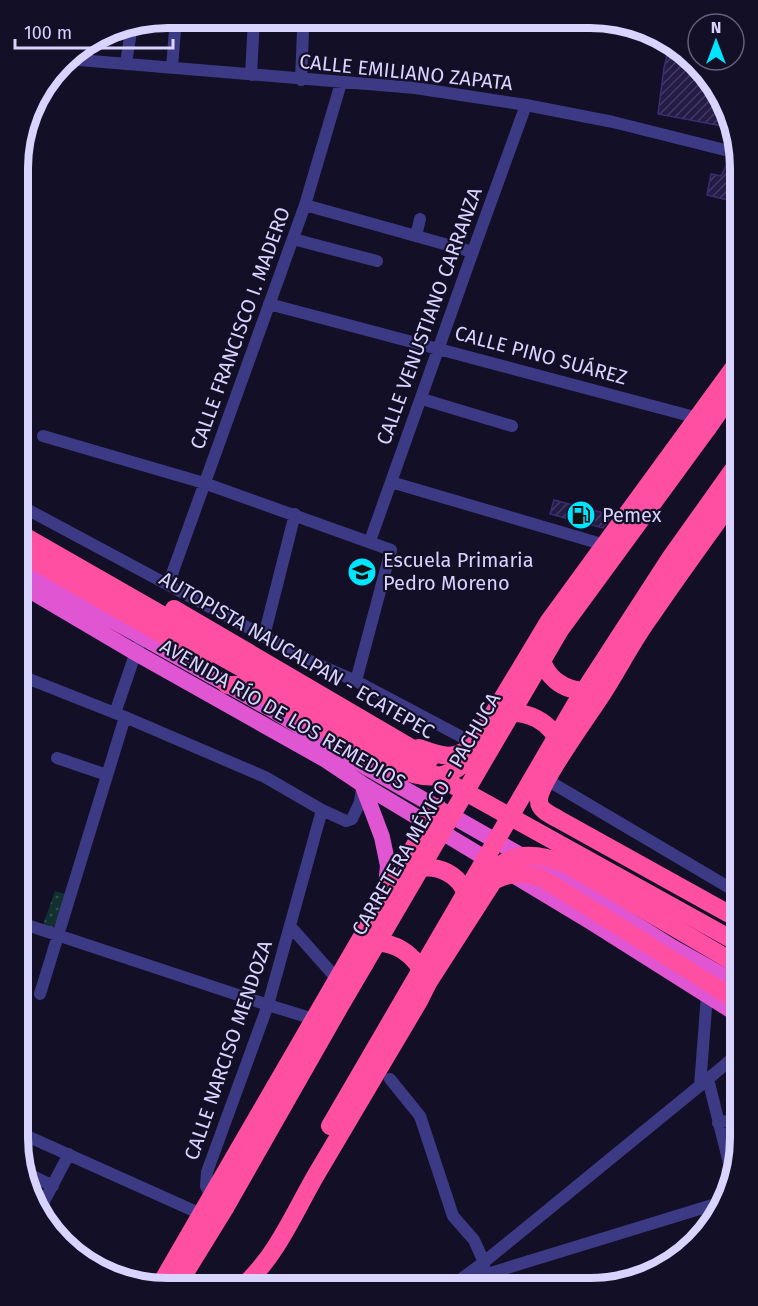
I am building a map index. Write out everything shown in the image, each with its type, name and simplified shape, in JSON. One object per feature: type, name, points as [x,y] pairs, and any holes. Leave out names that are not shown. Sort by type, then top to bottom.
[{"type":"highway","points":[[227,685],[247,685],[397,768],[421,776],[441,776],[456,770],[498,721],[549,621],[730,373]]},
{"type":"highway","name":"CARRETERA MÉXICO - PACHUCA","points":[[182,1278],[225,1208],[334,1016],[498,721],[560,630],[730,396]]},
{"type":"highway","points":[[246,1278],[330,1126],[575,705],[671,558],[730,475]]},
{"type":"highway","points":[[729,914],[545,811],[538,800],[562,754],[613,678],[648,619],[730,505]]},
{"type":"highway","name":"AUTOPISTA NAUCALPAN - ECATEPEC","points":[[28,528],[201,624],[406,743],[454,774],[729,927]]},
{"type":"highway","name":"AUTOPISTA NAUCALPAN - ECATEPEC","points":[[28,538],[164,616],[220,656],[729,938]]},
{"type":"highway","name":"AUTOPISTA NAUCALPAN - ECATEPEC","points":[[28,557],[168,638],[193,649],[220,656]]},
{"type":"highway","name":"AVENIDA RÍO DE LOS REMEDIOS","points":[[28,574],[362,784],[712,992],[729,1007]]},
{"type":"highway","name":"AVENIDA RÍO DE LOS REMEDIOS","points":[[28,601],[139,645],[227,685],[574,886],[672,947],[729,979]]},
{"type":"highway","points":[[541,636],[540,652],[544,668],[561,686],[584,691],[600,687],[613,678]]},
{"type":"highway","points":[[406,743],[442,756],[456,756],[475,744],[498,721],[515,713],[539,719],[551,730],[559,742],[562,754]]},
{"type":"highway","points":[[362,784],[382,837],[388,866],[385,900]]},
{"type":"highway","points":[[164,1278],[437,807]]},
{"type":"highway","points":[[251,1278],[258,1272],[280,1241],[428,982],[512,851]]},
{"type":"highway","points":[[441,936],[463,916],[487,879],[505,861],[527,855],[548,857],[566,864],[729,960]]},
{"type":"highway","points":[[396,880],[418,868],[433,867],[447,872],[464,888],[470,917]]},
{"type":"highway","points":[[477,896],[499,878],[517,873],[532,874],[567,892],[712,992],[729,998]]},
{"type":"highway","points":[[355,949],[379,943],[401,948],[413,958],[428,982]]},
{"type":"street","points":[[172,68],[175,28]]},
{"type":"street","points":[[251,75],[254,28]]},
{"type":"street","points":[[301,80],[303,31]]},
{"type":"street","points":[[126,63],[131,34]]},
{"type":"street","name":"CALLE EMILIANO ZAPATA","points":[[80,60],[415,88],[526,105],[613,122],[728,151]]},
{"type":"street","name":"CALLE FRANCISCO I. MADERO","points":[[168,585],[305,205],[341,83]]},
{"type":"street","name":"CALLE VENUSTIANO CARRANZA","points":[[370,541],[422,399],[437,348],[526,105]]},
{"type":"street","points":[[305,205],[473,252]]},
{"type":"street","points":[[416,236],[420,219]]},
{"type":"street","points":[[293,239],[377,261]]},
{"type":"street","name":"CALLE PINO SUÁREZ","points":[[269,304],[698,418]]},
{"type":"street","points":[[422,399],[512,426]]},
{"type":"street","points":[[43,436],[204,483],[391,550],[356,681]]},
{"type":"street","points":[[391,482],[605,545]]},
{"type":"street","points":[[28,510],[310,661],[356,681],[475,744]]},
{"type":"street","points":[[264,636],[295,514]]},
{"type":"street","points":[[40,994],[107,775],[139,645]]},
{"type":"street","points":[[28,679],[120,715],[265,777],[346,821],[352,819],[360,802],[362,784]]},
{"type":"street","points":[[57,758],[107,775]]},
{"type":"street","points":[[547,780],[729,888]]},
{"type":"street","name":"CALLE NARCISO MENDOZA","points":[[211,1197],[206,1186],[207,1172],[268,1005],[322,810]]},
{"type":"street","points":[[28,925],[307,1017]]},
{"type":"street","points":[[290,926],[337,979]]},
{"type":"street","points":[[712,992],[704,1083],[728,1159]]},
{"type":"street","points":[[485,1273],[729,1061]]},
{"type":"street","points":[[390,1078],[420,1116],[453,1216],[474,1240],[485,1273]]},
{"type":"street","points":[[718,1123],[729,1120]]},
{"type":"street","points":[[28,1136],[201,1214]]},
{"type":"street","points":[[44,1202],[69,1154]]},
{"type":"street","points":[[35,1177],[52,1186]]},
{"type":"street","points":[[469,1278],[711,1205]]},
{"type":"green space","points":[[55,891],[66,894],[53,929],[43,925]]},
{"type":"building","points":[[668,52],[686,68],[686,72],[690,72],[701,83],[723,126],[658,114]]},
{"type":"building","points":[[729,160],[730,201],[707,195],[711,174],[721,176]]},
{"type":"building","name":"Pemex","points":[[554,500],[612,515],[603,528],[550,514]]},
{"type":"place","name":"Pemex","points":[[581,515]]},
{"type":"place","name":"Escuela Primaria Pedro Moreno","points":[[362,572]]}]
